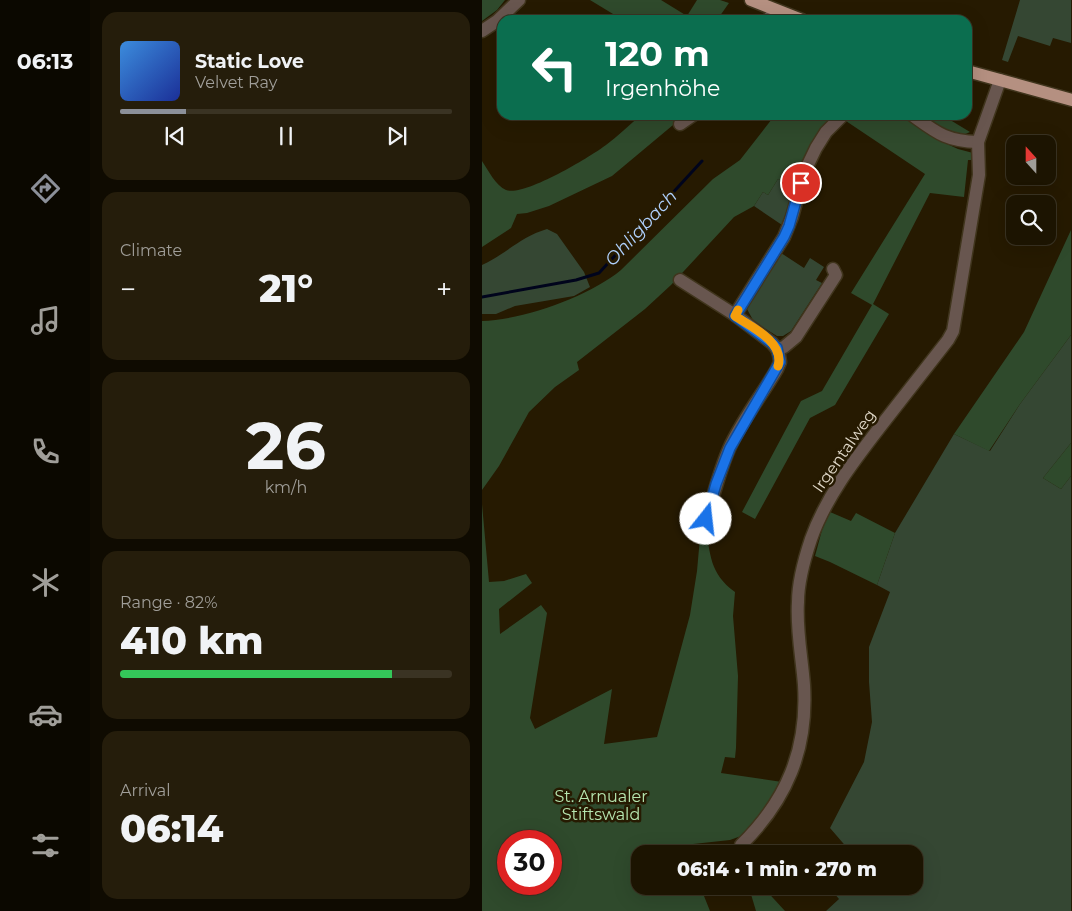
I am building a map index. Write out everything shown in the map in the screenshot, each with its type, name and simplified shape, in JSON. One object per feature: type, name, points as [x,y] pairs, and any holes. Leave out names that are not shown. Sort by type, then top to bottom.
[{"type":"main road","points":[[751,0],[772,15]]},
{"type":"main road","points":[[972,72],[1072,100]]},
{"type":"street","points":[[504,15],[519,0]]},
{"type":"street","points":[[482,31],[497,20]]},
{"type":"street","name":"Irgentalweg","points":[[741,845],[775,805],[799,753],[804,702],[797,604],[808,553],[822,512],[856,459],[953,331],[976,191],[979,160],[978,142],[1000,80]]},
{"type":"street","points":[[680,124],[686,120]]},
{"type":"street","points":[[735,316],[784,237],[792,217],[804,173],[816,148],[838,120]]},
{"type":"street","points":[[919,120],[943,136],[953,140],[978,142]]},
{"type":"street","points":[[777,348],[784,347],[796,337],[836,275],[833,269]]},
{"type":"street","points":[[680,280],[764,336],[777,348],[780,362],[730,448],[718,478],[706,519]]},
{"type":"green space","points":[[482,0],[505,0],[497,10],[482,21]]},
{"type":"green space","points":[[590,0],[661,0],[685,15],[615,15]]},
{"type":"green space","points":[[697,0],[720,0],[729,3],[721,15],[688,15]]},
{"type":"green space","points":[[1020,0],[1071,0],[1071,43],[1053,38],[1050,46],[1018,36],[1008,62],[1002,60]]},
{"type":"green space","points":[[635,120],[679,120],[612,176],[549,206],[517,214],[511,228],[482,247],[482,161],[502,188],[515,191],[557,175],[598,151]]},
{"type":"green space","points":[[771,120],[830,120],[810,149],[794,186],[778,179],[768,195],[763,192],[754,206],[734,217],[671,285],[645,309],[577,362],[579,370],[555,387],[529,412],[499,466],[482,490],[482,321],[517,316],[555,305],[608,280],[621,270],[713,179],[740,160]]},
{"type":"green space","points":[[844,120],[950,120],[970,132],[963,135],[952,133],[947,144],[973,153],[975,160],[968,160],[964,197],[930,193],[873,304],[889,314],[835,405],[810,418],[755,519],[742,512],[801,401],[822,391],[872,305],[851,293],[925,174]]},
{"type":"green space","points":[[778,179],[794,186],[782,225],[754,206],[763,192],[768,195]]},
{"type":"green space","points":[[547,229],[557,234],[584,272],[590,287],[574,296],[515,306],[496,314],[482,314],[482,265],[529,236]]},
{"type":"green space","points":[[1071,230],[1071,335],[1020,404],[989,451],[954,434],[1024,332]]},
{"type":"green space","points":[[781,253],[804,268],[810,258],[824,267],[816,280],[822,283],[791,331],[783,336],[777,336],[754,322],[747,309]]},
{"type":"green space","points":[[1071,335],[1071,443],[1043,478],[1061,489],[1071,476],[1071,911],[826,911],[839,899],[836,895],[923,895],[923,845],[845,845],[830,828],[864,762],[872,722],[869,647],[890,592],[877,585],[895,533],[954,434],[990,451],[1020,404]]},
{"type":"green space","points":[[1071,443],[1071,476],[1061,489],[1043,478]]},
{"type":"green space","name":"St. Arnualer Stiftswald","points":[[482,504],[489,582],[504,581],[526,574],[532,583],[499,609],[500,634],[541,605],[547,613],[530,718],[535,729],[612,689],[604,744],[657,737],[690,615],[697,571],[701,526],[705,525],[712,563],[720,578],[735,592],[733,616],[738,676],[736,748],[735,758],[725,757],[721,773],[782,782],[761,817],[741,836],[730,840],[684,845],[631,845],[631,895],[704,895],[710,911],[482,911]]},
{"type":"green space","points":[[830,512],[851,521],[856,513],[895,533],[877,585],[815,556],[822,530]]},
{"type":"green space","points":[[751,895],[770,895],[785,911],[756,911]]},
{"type":"waterway","name":"Ohligbach","points":[[482,297],[576,280],[599,273],[702,161]]},
{"type":"slow traffic","points":[[738,310],[735,316],[764,336],[777,348],[780,362],[778,366]]},
{"type":"route","points":[[706,519],[720,471],[737,433],[780,362],[777,348],[764,336],[735,316],[784,237],[797,201],[801,183]]}]
